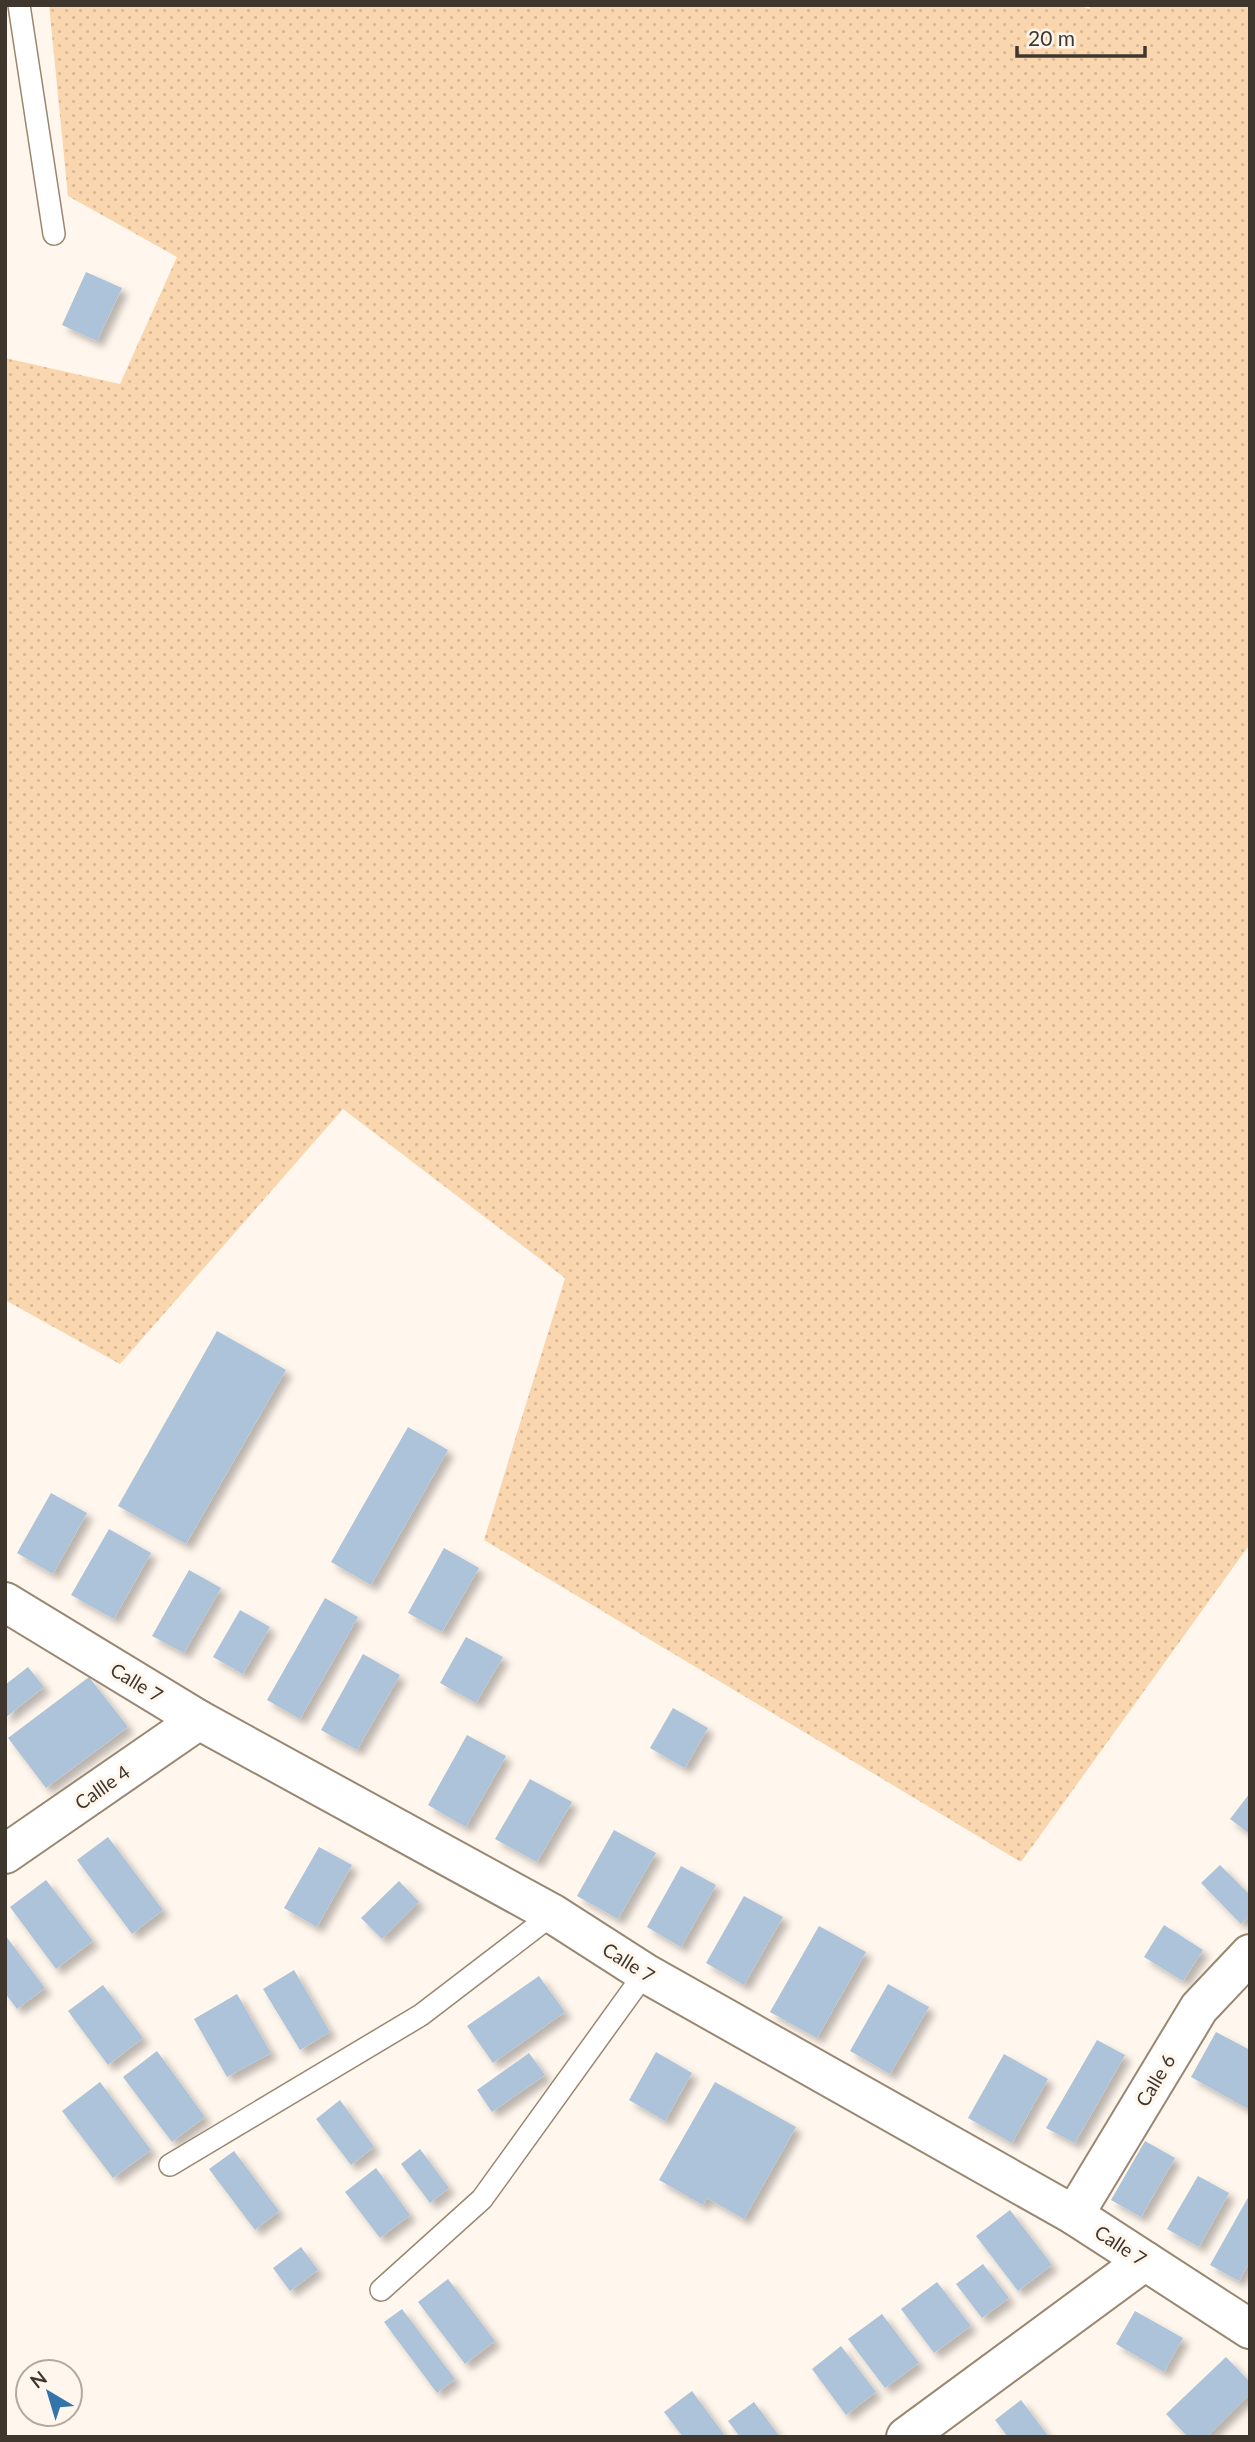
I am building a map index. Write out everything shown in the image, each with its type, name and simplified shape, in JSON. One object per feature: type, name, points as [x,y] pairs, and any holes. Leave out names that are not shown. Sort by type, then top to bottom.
[{"type":"street","name":"Calle 7","points":[[5,1602],[199,1720],[553,1914],[645,1973],[1074,2215],[1250,2329]]},
{"type":"street","name":"Callle 4","points":[[5,1854],[199,1720]]},
{"type":"street","name":"Calle 6","points":[[1074,2215],[1199,2008],[1250,1954]]},
{"type":"street","points":[[906,2437],[1144,2261]]},
{"type":"lane","points":[[19,5],[54,234]]},
{"type":"lane","points":[[170,2165],[421,2015],[553,1914]]},
{"type":"lane","points":[[382,2290],[482,2199],[645,1973]]},
{"type":"shaded area","points":[[49,5],[1076,5],[1090,9],[1090,5],[1250,5],[1250,1544],[1021,1862],[484,1540],[565,1278],[343,1109],[120,1364],[5,1300],[5,358],[120,384],[177,257],[68,196]]},
{"type":"building","points":[[86,272],[122,288],[97,341],[62,325]]},
{"type":"building","points":[[217,1331],[286,1370],[186,1544],[118,1506]]},
{"type":"building","points":[[408,1427],[448,1450],[371,1585],[331,1562]]},
{"type":"building","points":[[51,1493],[87,1513],[53,1574],[17,1553]]},
{"type":"building","points":[[109,1529],[151,1553],[114,1619],[71,1595]]},
{"type":"building","points":[[444,1548],[479,1568],[442,1632],[408,1613]]},
{"type":"building","points":[[189,1570],[221,1588],[184,1653],[152,1636]]},
{"type":"building","points":[[325,1598],[358,1617],[300,1719],[267,1700]]},
{"type":"building","points":[[240,1610],[270,1627],[243,1674],[213,1657]]},
{"type":"building","points":[[466,1637],[503,1657],[476,1703],[440,1683]]},
{"type":"building","points":[[363,1654],[400,1675],[357,1750],[321,1730]]},
{"type":"building","points":[[28,1667],[44,1687],[5,1718],[5,1685]]},
{"type":"building","points":[[89,1677],[128,1727],[46,1788],[8,1738]]},
{"type":"building","points":[[673,1708],[708,1728],[685,1768],[650,1748]]},
{"type":"building","points":[[467,1735],[506,1756],[466,1827],[428,1805]]},
{"type":"building","points":[[530,1779],[572,1802],[537,1862],[495,1839]]},
{"type":"building","points":[[1250,1793],[1250,1834],[1230,1819]]},
{"type":"building","points":[[614,1830],[656,1853],[618,1919],[577,1896]]},
{"type":"building","points":[[108,1837],[163,1910],[132,1934],[77,1860]]},
{"type":"building","points":[[319,1847],[352,1865],[317,1927],[284,1908]]},
{"type":"building","points":[[1220,1865],[1250,1895],[1250,1916],[1241,1924],[1201,1883]]},
{"type":"building","points":[[681,1866],[716,1885],[681,1947],[647,1927]]},
{"type":"building","points":[[46,1880],[93,1941],[56,1969],[10,1907]]},
{"type":"building","points":[[399,1881],[419,1902],[382,1939],[361,1918]]},
{"type":"building","points":[[744,1896],[783,1917],[744,1985],[706,1963]]},
{"type":"building","points":[[1164,1925],[1203,1950],[1183,1981],[1144,1957]]},
{"type":"building","points":[[819,1926],[866,1952],[817,2038],[770,2012]]},
{"type":"building","points":[[5,1935],[45,1988],[17,2009],[5,1993]]},
{"type":"building","points":[[294,1970],[330,2032],[300,2050],[263,1989]]},
{"type":"building","points":[[539,1976],[565,2012],[493,2063],[467,2026]]},
{"type":"building","points":[[888,1984],[929,2007],[890,2074],[850,2051]]},
{"type":"building","points":[[103,1985],[143,2038],[108,2065],[68,2011]]},
{"type":"building","points":[[237,1994],[271,2053],[227,2077],[194,2019]]},
{"type":"building","points":[[1216,2032],[1250,2050],[1250,2110],[1191,2077]]},
{"type":"building","points":[[1097,2040],[1125,2055],[1075,2143],[1046,2128]]},
{"type":"building","points":[[157,2051],[205,2117],[172,2142],[123,2077]]},
{"type":"building","points":[[656,2052],[692,2073],[665,2121],[629,2100]]},
{"type":"building","points":[[529,2053],[545,2075],[492,2112],[477,2090]]},
{"type":"building","points":[[1004,2054],[1048,2079],[1012,2143],[968,2118]]},
{"type":"building","points":[[100,2082],[151,2150],[113,2178],[62,2111]]},
{"type":"building","points":[[715,2082],[796,2127],[744,2219],[707,2198],[703,2205],[659,2180]]},
{"type":"building","points":[[340,2100],[374,2147],[351,2165],[316,2119]]},
{"type":"building","points":[[1145,2141],[1175,2158],[1141,2217],[1111,2200]]},
{"type":"building","points":[[420,2149],[449,2188],[430,2203],[401,2164]]},
{"type":"building","points":[[234,2151],[279,2211],[255,2230],[209,2169]]},
{"type":"building","points":[[376,2168],[410,2215],[380,2238],[345,2192]]},
{"type":"building","points":[[1198,2176],[1229,2193],[1199,2247],[1167,2229]]},
{"type":"building","points":[[1250,2194],[1250,2261],[1239,2281],[1210,2265]]},
{"type":"building","points":[[1010,2210],[1052,2265],[1018,2291],[976,2236]]},
{"type":"building","points":[[301,2247],[318,2270],[290,2291],[273,2268]]},
{"type":"building","points":[[983,2264],[1009,2298],[982,2318],[956,2284]]},
{"type":"building","points":[[448,2279],[495,2341],[465,2364],[418,2302]]},
{"type":"building","points":[[937,2282],[971,2326],[934,2353],[901,2309]]},
{"type":"building","points":[[402,2309],[455,2379],[437,2393],[384,2322]]},
{"type":"building","points":[[1135,2311],[1183,2338],[1164,2372],[1116,2344]]},
{"type":"building","points":[[882,2314],[919,2363],[885,2388],[848,2339]]},
{"type":"building","points":[[841,2346],[876,2392],[846,2415],[812,2369]]},
{"type":"building","points":[[1226,2357],[1250,2382],[1250,2394],[1207,2437],[1188,2437],[1166,2414]]},
{"type":"building","points":[[692,2391],[726,2437],[683,2437],[664,2412]]},
{"type":"building","points":[[1021,2400],[1049,2437],[1008,2437],[995,2420]]},
{"type":"building","points":[[754,2402],[780,2437],[740,2437],[728,2421]]}]
